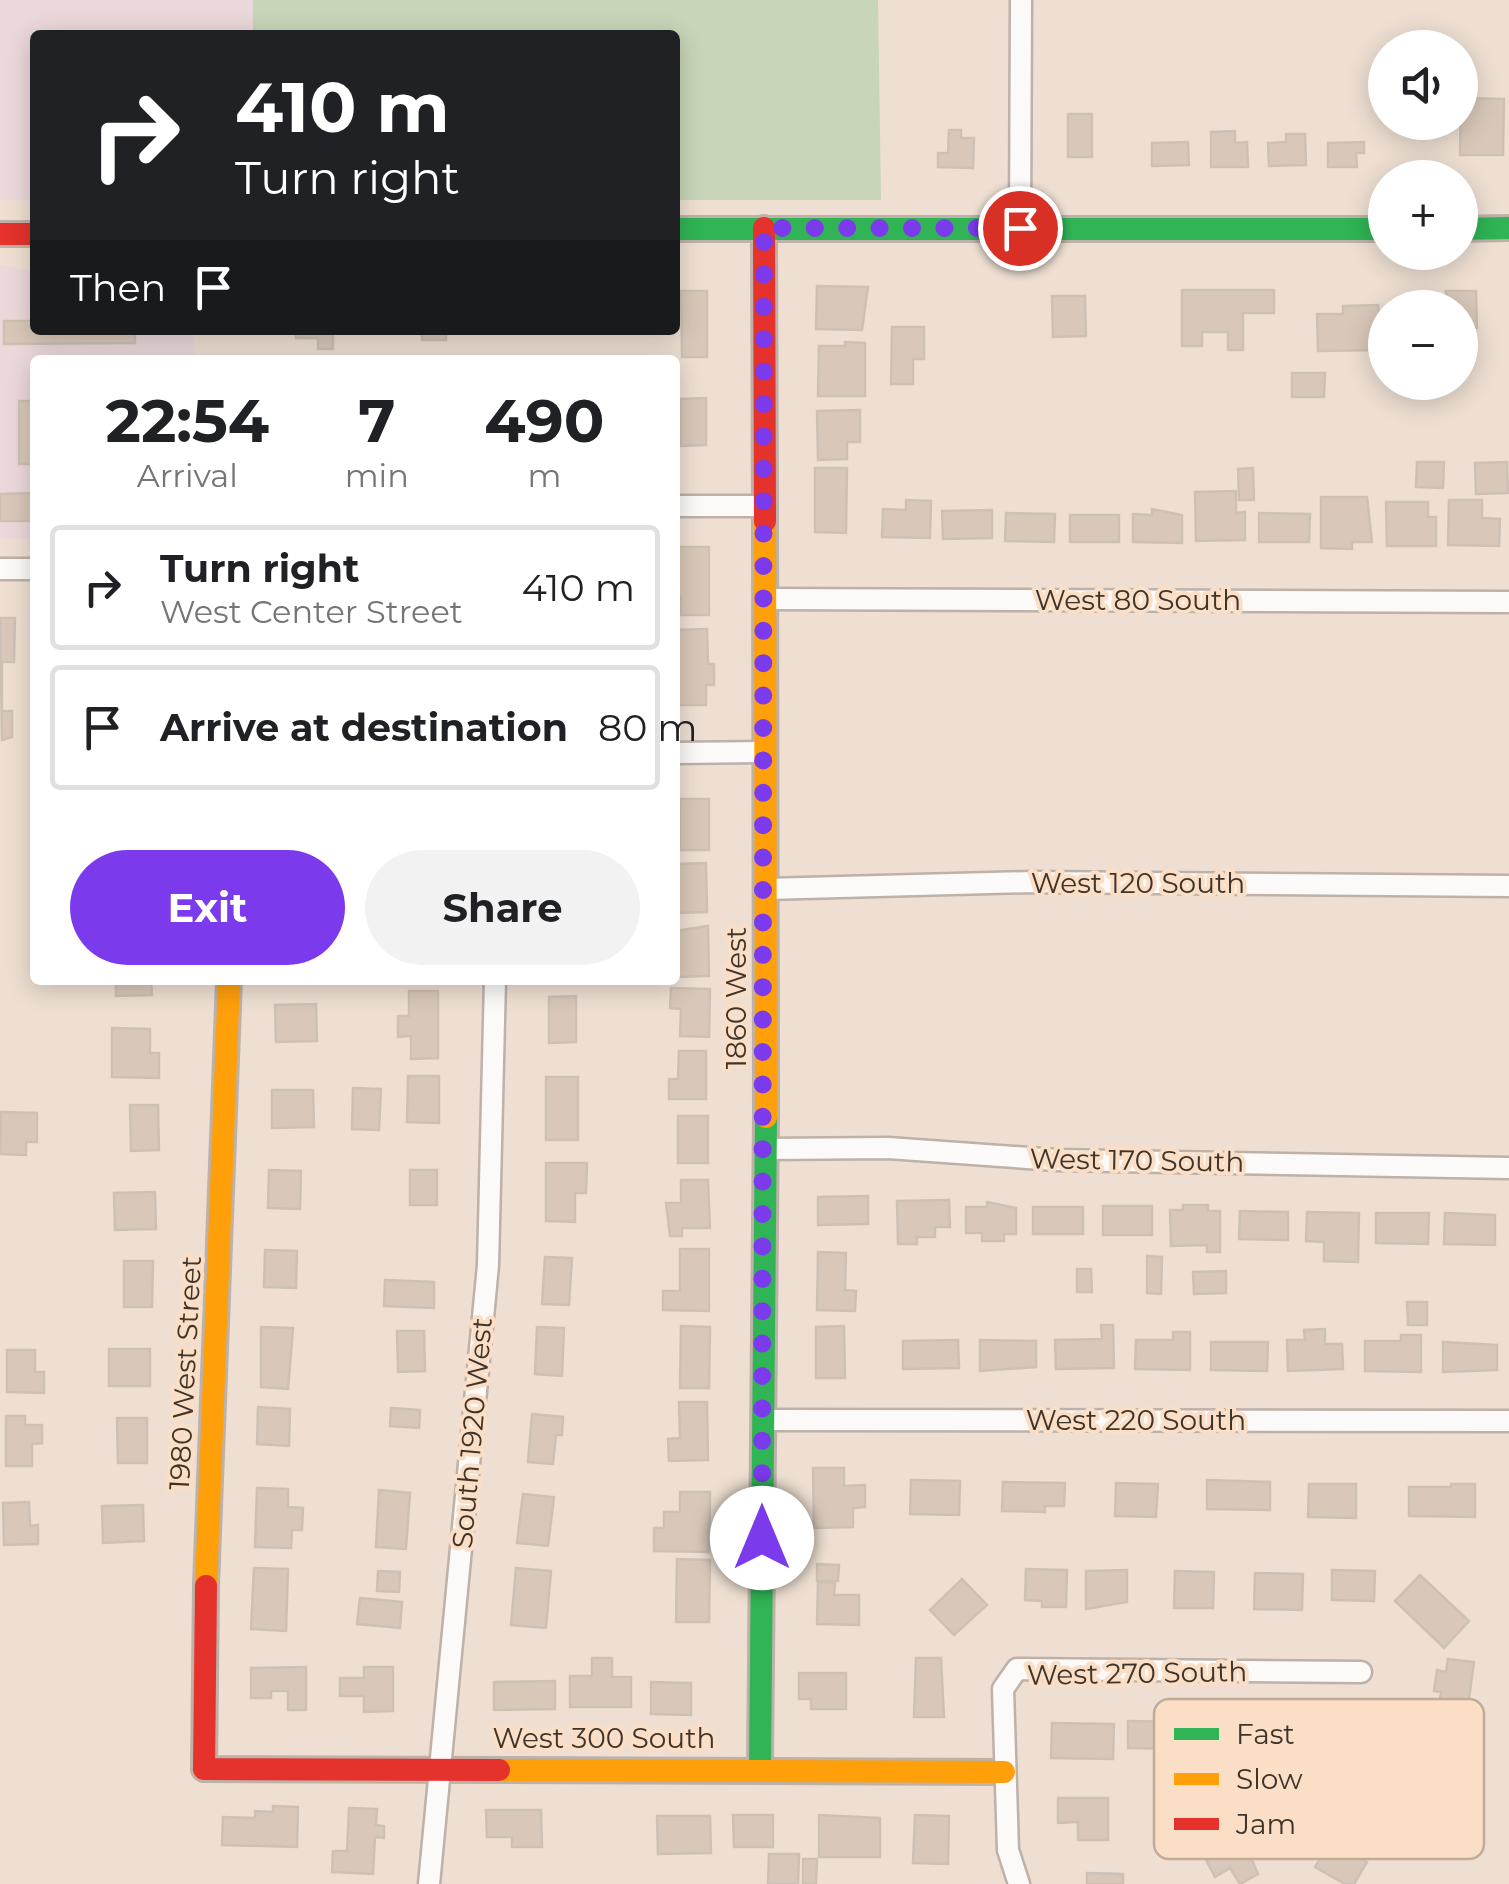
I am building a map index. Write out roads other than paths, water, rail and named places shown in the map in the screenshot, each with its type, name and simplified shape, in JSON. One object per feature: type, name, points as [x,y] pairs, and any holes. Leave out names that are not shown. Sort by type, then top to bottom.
[{"type":"street","points":[[1020,228],[1021,0]]},
{"type":"street","points":[[680,228],[1368,229]]},
{"type":"street","name":"1860 West","points":[[760,1768],[766,1149],[764,228]]},
{"type":"street","points":[[1478,229],[1509,228]]},
{"type":"street","points":[[0,234],[30,234]]},
{"type":"street","points":[[680,506],[765,506]]},
{"type":"street","points":[[0,569],[30,568]]},
{"type":"street","name":"West 80 South","points":[[767,598],[1509,602]]},
{"type":"street","points":[[680,753],[765,752]]},
{"type":"street","name":"West 120 South","points":[[766,889],[1032,882],[1509,886]]},
{"type":"street","name":"1980 West Street","points":[[204,1769],[206,1579],[229,985]]},
{"type":"street","name":"South 1920 West","points":[[429,1884],[488,1264],[495,985]]},
{"type":"street","name":"West 170 South","points":[[766,1149],[888,1148],[1076,1160],[1509,1168]]},
{"type":"street","name":"West 220 South","points":[[763,1420],[1509,1421]]},
{"type":"street","name":"West 270 South","points":[[1004,1772],[1003,1689],[1018,1669],[1361,1672]]},
{"type":"street","name":"West 300 South","points":[[204,1769],[760,1768],[1004,1772]]},
{"type":"street","points":[[1004,1772],[1008,1850],[1018,1884]]}]
